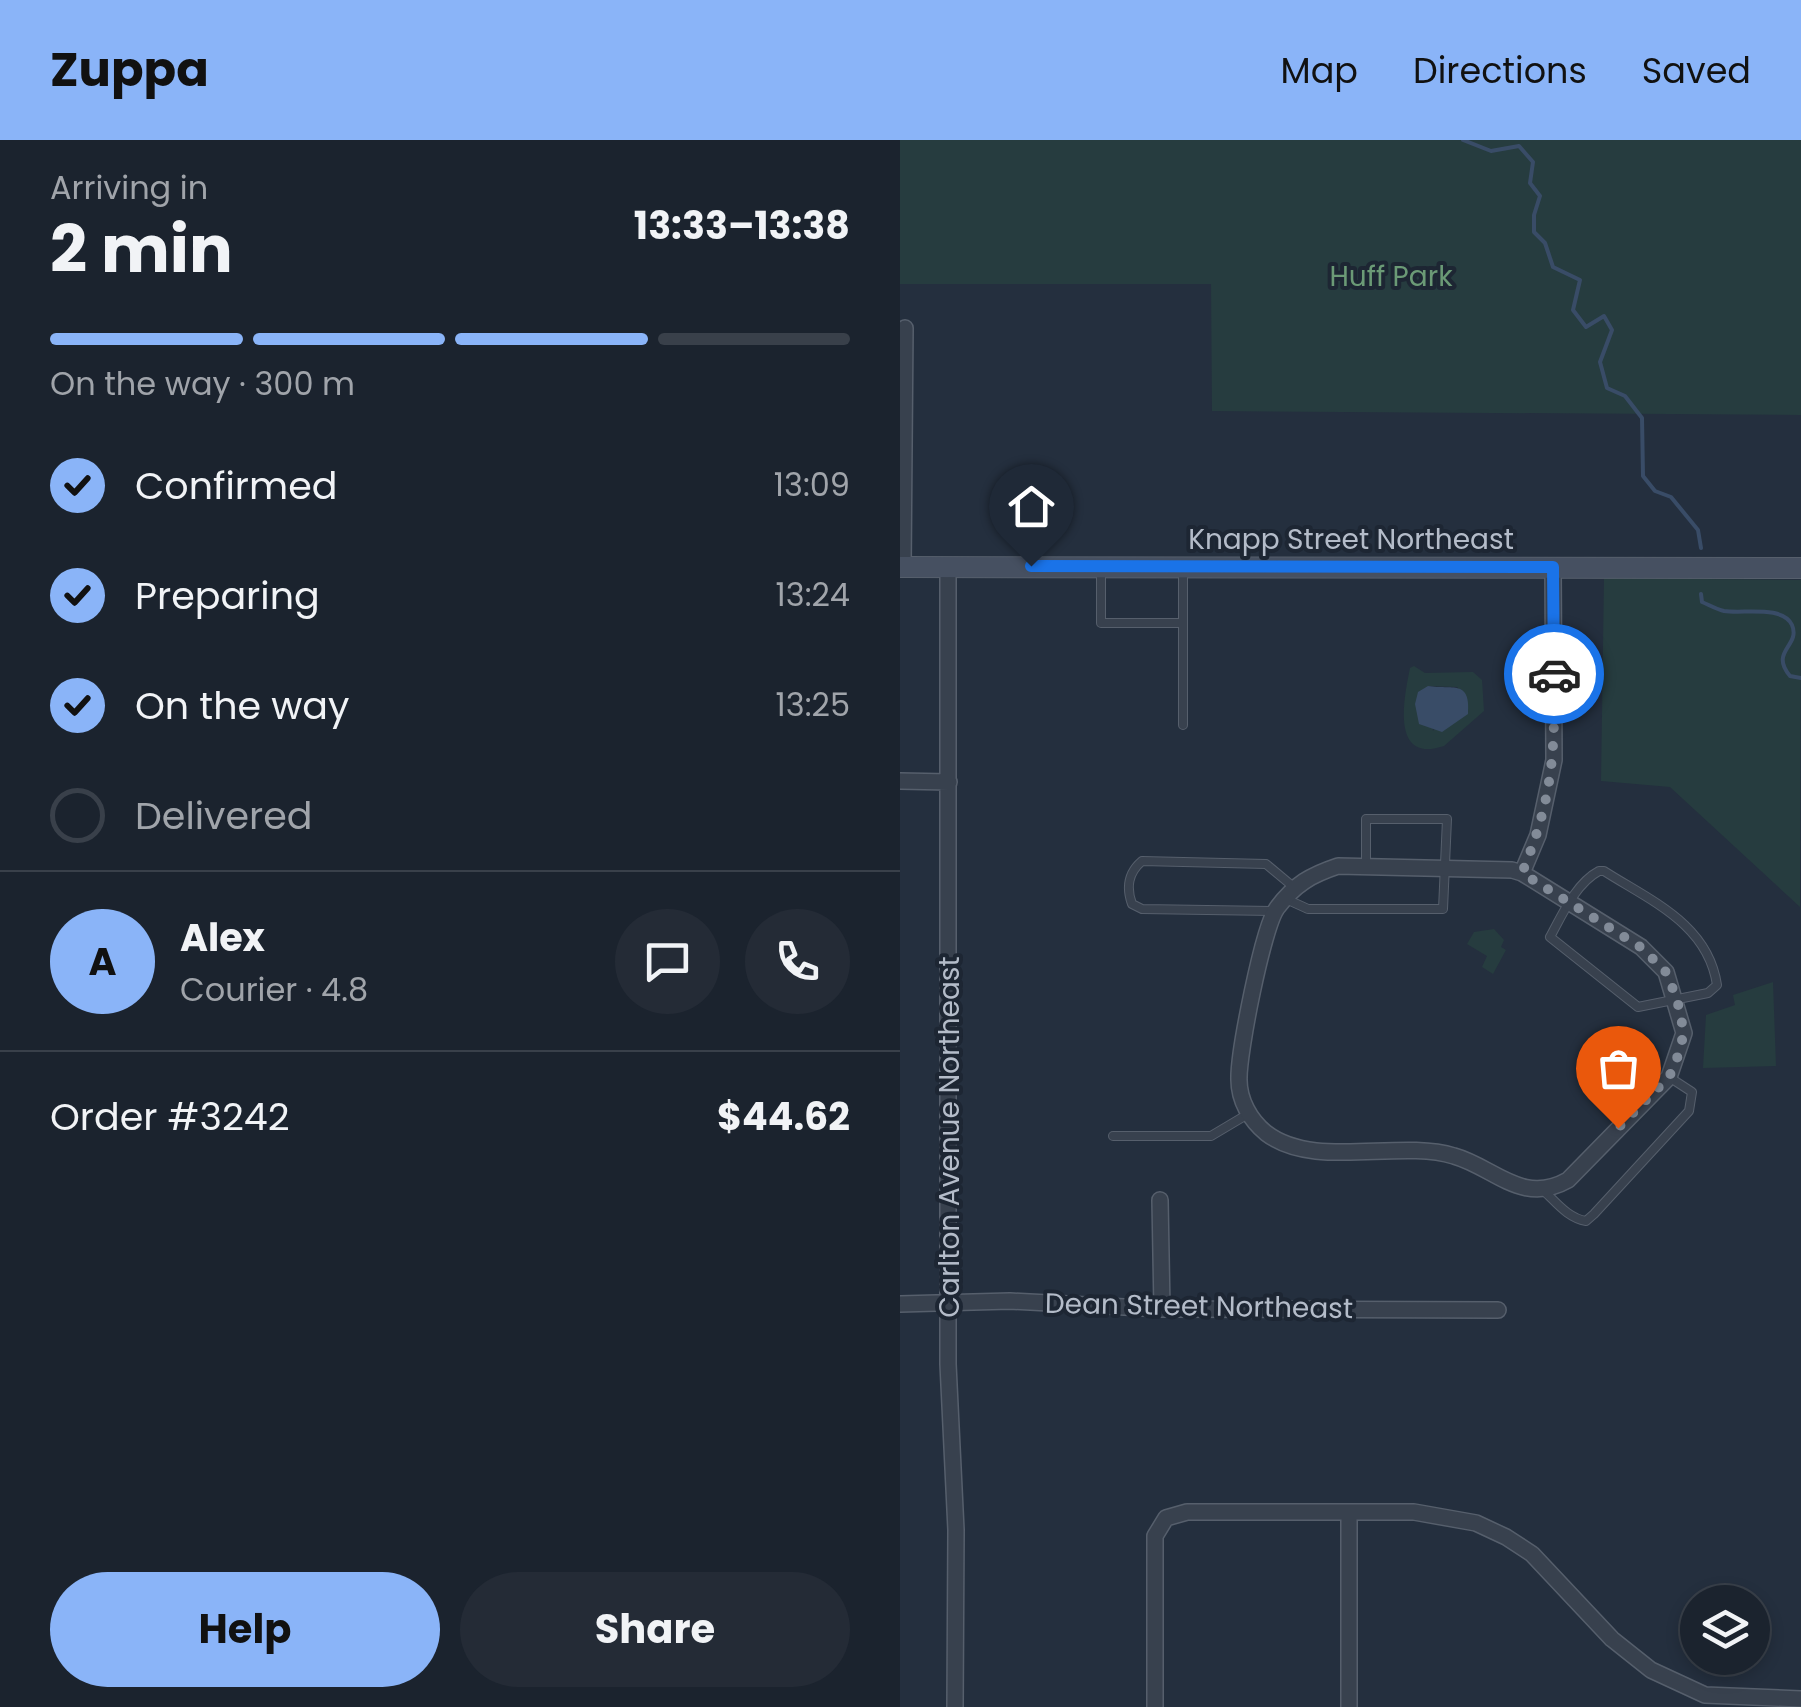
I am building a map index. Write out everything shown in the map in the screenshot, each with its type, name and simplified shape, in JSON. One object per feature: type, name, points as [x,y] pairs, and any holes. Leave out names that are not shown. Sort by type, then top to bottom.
[{"type":"main road","name":"Knapp Street Northeast","points":[[902,567],[1801,568]]},
{"type":"street","points":[[902,567],[905,328]]},
{"type":"street","name":"Carlton Avenue Northeast","points":[[948,567],[948,1364],[956,1530],[956,1707]]},
{"type":"street","points":[[1522,873],[1538,835],[1554,760],[1553,567]]},
{"type":"street","points":[[900,781],[949,782]]},
{"type":"street","points":[[1338,866],[1446,867],[1522,873],[1642,948],[1666,972],[1684,1033],[1669,1077],[1568,1180],[1555,1187],[1541,1188],[1501,1181],[1471,1162],[1438,1152],[1311,1150],[1285,1144],[1266,1133],[1248,1114],[1238,1083],[1266,938],[1286,899],[1309,876],[1338,866]]},
{"type":"street","points":[[1160,1200],[1162,1309]]},
{"type":"street","name":"Dean Street Northeast","points":[[900,1304],[1010,1301],[1162,1309],[1498,1310]]},
{"type":"street","points":[[1155,1707],[1156,1536],[1160,1525],[1172,1514],[1187,1512],[1428,1513],[1476,1523],[1506,1536],[1545,1566],[1637,1662],[1704,1701],[1801,1700]]},
{"type":"street","points":[[1349,1512],[1349,1707]]},
{"type":"lane","points":[[1101,566],[1101,622],[1182,623]]},
{"type":"lane","points":[[1183,566],[1183,725]]},
{"type":"lane","points":[[1286,899],[1266,864],[1142,861],[1134,867],[1128,886],[1132,904],[1142,909],[1286,899],[1308,909],[1443,909],[1447,819],[1366,819],[1366,866]]},
{"type":"lane","points":[[1604,871],[1687,924],[1712,963],[1717,986],[1708,993],[1638,1007],[1550,936],[1569,902],[1591,875],[1604,871]]},
{"type":"lane","points":[[1541,1188],[1568,1214],[1586,1221],[1689,1111],[1692,1092],[1669,1077]]},
{"type":"lane","points":[[1113,1136],[1211,1136],[1248,1114]]},
{"type":"green space","name":"Huff Park","points":[[900,140],[1801,140],[1801,415],[1212,411],[1211,284],[900,284]]},
{"type":"green space","points":[[1604,578],[1801,580],[1800,907],[1670,787],[1601,781]]},
{"type":"green space","points":[[1414,666],[1425,673],[1473,672],[1482,680],[1484,711],[1444,746],[1415,746],[1404,725],[1410,668]],"holes":[[[1428,686],[1458,687],[1433,731]]]},
{"type":"green space","points":[[1494,929],[1504,940],[1501,947],[1506,950],[1493,974],[1482,967],[1487,956],[1467,944],[1474,932]]},
{"type":"green space","points":[[1773,982],[1776,1066],[1703,1068],[1706,1015],[1735,1005],[1733,995]]},
{"type":"water","points":[[1428,686],[1463,691],[1468,714],[1442,732],[1419,724],[1415,704],[1418,692]]},
{"type":"waterway","points":[[1463,140],[1491,151],[1519,146],[1533,162],[1530,183],[1540,196],[1534,232],[1545,243],[1553,267],[1580,280],[1573,310],[1586,327],[1604,316],[1612,330],[1600,362],[1607,388],[1625,396],[1642,418],[1643,476],[1655,491],[1671,497],[1698,530],[1701,548]]},
{"type":"waterway","points":[[1701,594],[1702,602],[1721,610],[1772,613],[1787,619],[1794,632],[1784,654],[1784,667],[1790,676],[1801,678]]},
{"type":"way so far","points":[[1554,674],[1551,784],[1538,835],[1522,873],[1642,948],[1666,972],[1684,1033],[1669,1077],[1618,1128]]},
{"type":"route","points":[[1031,566],[1553,567],[1554,674]]}]
